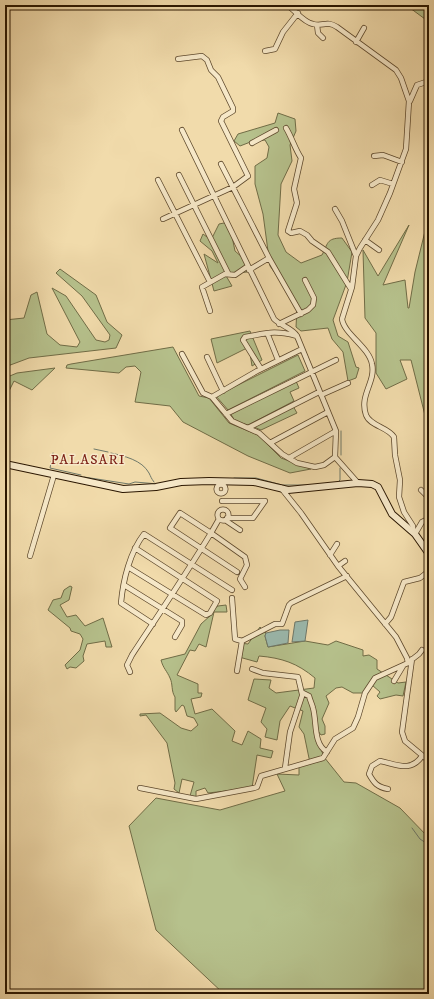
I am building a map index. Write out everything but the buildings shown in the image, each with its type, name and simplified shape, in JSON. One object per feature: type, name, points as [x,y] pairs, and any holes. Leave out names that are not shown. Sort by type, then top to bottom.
[{"type":"main road","points":[[5,464],[123,489],[181,482],[254,482],[295,490],[358,483],[372,484],[378,488],[392,514],[414,533],[427,547],[429,554]]},
{"type":"street","points":[[287,5],[308,22],[317,24],[326,22],[332,24],[398,72],[409,101],[408,137],[402,162],[378,220],[356,256],[351,289],[343,315],[343,322],[371,360],[372,375],[364,399],[366,416],[369,420],[387,430],[394,438],[395,455],[400,480],[399,497],[404,512],[413,526],[414,533]]},
{"type":"street","points":[[266,51],[275,49],[283,32],[298,13]]},
{"type":"street","points":[[317,24],[318,33],[323,38]]},
{"type":"street","points":[[356,42],[364,28]]},
{"type":"street","points":[[163,219],[233,187],[248,176],[221,121],[223,117],[232,111],[233,107],[218,77],[211,70],[205,58],[199,56],[178,59]]},
{"type":"street","points":[[409,101],[417,85],[429,81]]},
{"type":"street","points":[[286,128],[292,138],[295,150],[300,158],[294,190],[297,203],[288,231],[291,233],[300,231],[328,252],[351,289]]},
{"type":"street","points":[[182,130],[274,319],[279,324],[294,332],[297,336],[336,431],[335,457],[358,483]]},
{"type":"street","points":[[252,142],[276,130]]},
{"type":"street","points":[[374,156],[383,155],[402,162]]},
{"type":"street","points":[[221,164],[269,258],[301,314]]},
{"type":"street","points":[[179,175],[228,273]]},
{"type":"street","points":[[158,180],[210,282]]},
{"type":"street","points":[[372,185],[380,180],[393,184]]},
{"type":"street","points":[[335,209],[342,221],[356,256]]},
{"type":"street","points":[[365,240],[379,250]]},
{"type":"street","points":[[210,311],[202,288],[228,273],[235,275],[269,258]]},
{"type":"street","points":[[279,324],[311,308],[315,300],[305,280]]},
{"type":"street","points":[[261,369],[243,340],[245,337],[269,331],[279,331],[297,336]]},
{"type":"street","points":[[268,335],[278,360]]},
{"type":"street","points":[[212,397],[261,369],[302,349]]},
{"type":"street","points":[[182,354],[202,393],[212,397],[232,421],[259,433],[289,458],[301,464],[315,467],[324,465],[335,457]]},
{"type":"street","points":[[206,357],[223,391]]},
{"type":"street","points":[[226,414],[336,360]]},
{"type":"street","points":[[5,366],[7,361]]},
{"type":"street","points":[[248,428],[320,394],[348,383]]},
{"type":"street","points":[[270,443],[328,412]]},
{"type":"street","points":[[289,458],[336,431]]},
{"type":"street","points":[[30,556],[54,475]]},
{"type":"street","points":[[130,672],[127,665],[219,519],[218,512],[222,509],[222,501],[221,494],[218,493],[217,489],[222,483]]},
{"type":"street","points":[[281,488],[301,513],[338,566],[348,576],[398,641],[410,660],[402,732],[406,741],[429,761]]},
{"type":"street","points":[[421,490],[429,498]]},
{"type":"street","points":[[219,519],[253,518],[265,500],[222,501]]},
{"type":"street","points":[[222,509],[228,512],[226,519]]},
{"type":"street","points":[[238,572],[170,528],[180,513],[245,557],[247,565],[240,579],[245,587]]},
{"type":"street","points":[[226,519],[240,530]]},
{"type":"street","points":[[414,533],[422,522],[428,519]]},
{"type":"street","points":[[153,624],[123,605],[122,598],[128,567],[135,548],[145,534],[232,590]]},
{"type":"street","points":[[330,555],[337,544]]},
{"type":"street","points":[[128,567],[206,615],[210,613],[217,602],[135,548]]},
{"type":"street","points":[[338,566],[345,561]]},
{"type":"street","points":[[385,624],[391,617],[404,582],[415,580],[429,571]]},
{"type":"street","points":[[232,598],[235,639],[242,641],[275,624],[282,624],[291,603],[348,576]]},
{"type":"street","points":[[124,585],[182,621],[182,625],[174,637]]},
{"type":"street","points":[[237,671],[242,641]]},
{"type":"street","points":[[394,681],[403,666],[422,650]]},
{"type":"street","points":[[140,788],[196,799],[254,788],[257,786],[261,776],[319,759],[327,752],[337,737],[353,728],[365,693],[371,683],[380,674],[403,666]]},
{"type":"street","points":[[252,669],[263,674],[298,677],[302,694],[290,732],[285,768]]},
{"type":"street","points":[[302,694],[306,693],[309,696],[313,708],[317,736],[320,745],[327,752]]},
{"type":"street","points":[[388,789],[379,788],[374,783],[370,774],[372,766],[380,762],[398,766],[411,766],[418,763],[422,756]]},
{"type":"green space","points":[[406,5],[429,5],[429,22]]},
{"type":"green space","points":[[278,113],[295,119],[296,131],[290,145],[292,161],[281,184],[278,235],[286,252],[301,263],[322,255],[330,240],[342,238],[352,252],[347,282],[333,320],[338,336],[348,342],[356,367],[359,368],[356,378],[348,381],[343,352],[332,339],[328,328],[301,331],[296,327],[297,308],[287,290],[270,266],[263,214],[255,184],[255,166],[267,158],[269,147],[265,140],[253,141],[240,146],[234,141],[238,134],[275,123]]},
{"type":"green space","points":[[429,215],[429,431],[411,360],[400,360],[407,379],[386,389],[376,373],[376,333],[365,318],[363,250],[378,276],[409,225],[383,285],[405,280],[409,308],[415,272]]},
{"type":"green space","points":[[229,222],[235,251],[243,258],[247,272],[225,274],[232,286],[214,291],[204,254],[218,263],[212,251],[200,241],[203,234],[211,240],[219,224]]},
{"type":"green space","points":[[60,269],[96,295],[107,322],[122,335],[116,348],[29,358],[5,367],[5,320],[24,318],[31,295],[37,292],[47,334],[60,345],[77,347],[80,342],[52,288],[66,296],[96,340],[105,342],[109,340],[110,335],[82,296],[56,273]]},
{"type":"green space","points":[[250,331],[262,360],[252,366],[249,347],[217,363],[211,339]]},
{"type":"green space","points":[[173,347],[199,396],[209,398],[229,423],[258,435],[281,458],[311,469],[290,473],[248,456],[183,422],[170,406],[135,402],[141,372],[135,366],[126,367],[119,373],[66,368],[67,365],[71,364]]},
{"type":"green space","points":[[298,355],[305,371],[228,410],[216,396]]},
{"type":"green space","points":[[55,368],[32,390],[14,381],[5,399],[5,378],[17,373]]},
{"type":"green space","points":[[296,381],[299,388],[290,392],[294,401],[248,425],[235,421],[230,413]]},
{"type":"green space","points":[[293,406],[297,413],[261,430],[254,427]]},
{"type":"green space","points":[[70,586],[72,587],[69,600],[60,605],[67,617],[76,615],[85,626],[103,618],[112,647],[106,647],[105,641],[87,644],[83,656],[84,661],[76,668],[70,667],[67,669],[65,665],[80,650],[83,639],[80,634],[71,631],[70,628],[48,610],[53,600],[61,598],[64,590]]},
{"type":"green space","points":[[226,605],[227,612],[214,612],[206,647],[199,644],[195,651],[190,650],[177,675],[198,684],[198,693],[202,693],[201,697],[191,699],[195,714],[212,709],[235,731],[232,741],[242,745],[248,731],[261,739],[260,748],[273,751],[271,758],[257,755],[252,788],[208,793],[205,788],[196,791],[196,797],[190,796],[194,782],[182,779],[179,793],[174,789],[175,783],[167,743],[146,715],[140,716],[140,714],[160,713],[181,728],[191,731],[198,725],[194,718],[187,716],[184,706],[182,705],[176,712],[175,697],[171,680],[161,660],[185,654],[201,624],[211,615],[214,608]]},
{"type":"green space","points":[[260,627],[266,633],[265,636],[268,647],[305,641],[328,645],[336,641],[363,650],[363,656],[369,655],[377,660],[377,669],[398,683],[406,682],[403,696],[396,695],[380,699],[377,696],[380,692],[372,685],[364,695],[362,693],[353,693],[342,687],[336,688],[326,696],[329,703],[322,719],[325,726],[325,734],[321,735],[318,731],[315,733],[324,757],[344,782],[356,783],[400,808],[429,838],[429,994],[224,994],[156,930],[129,826],[156,798],[220,810],[285,791],[277,774],[299,775],[299,765],[310,763],[304,734],[299,727],[303,711],[290,706],[280,721],[277,740],[265,737],[267,729],[261,722],[266,708],[248,700],[254,679],[271,680],[269,688],[276,693],[314,688],[315,678],[289,662],[259,656],[257,662],[239,657],[240,643],[248,644]]},
{"type":"water","points":[[308,620],[305,641],[292,642],[295,622]]},
{"type":"water","points":[[289,630],[288,643],[268,647],[265,636],[266,633]]},
{"type":"waterway","points":[[341,431],[341,455]]},
{"type":"waterway","points":[[94,449],[108,452]]},
{"type":"waterway","points":[[53,453],[50,468],[81,475]]},
{"type":"waterway","points":[[111,453],[132,459],[142,465],[154,482]]},
{"type":"waterway","points":[[338,482],[340,480],[340,468]]},
{"type":"waterway","points":[[84,477],[129,484],[135,482],[158,484]]},
{"type":"waterway","points":[[234,478],[256,478],[282,485],[309,485]]},
{"type":"waterway","points":[[412,828],[420,839],[429,845]]},
{"type":"district","name":"PALASARI","points":[[88,459]]}]
